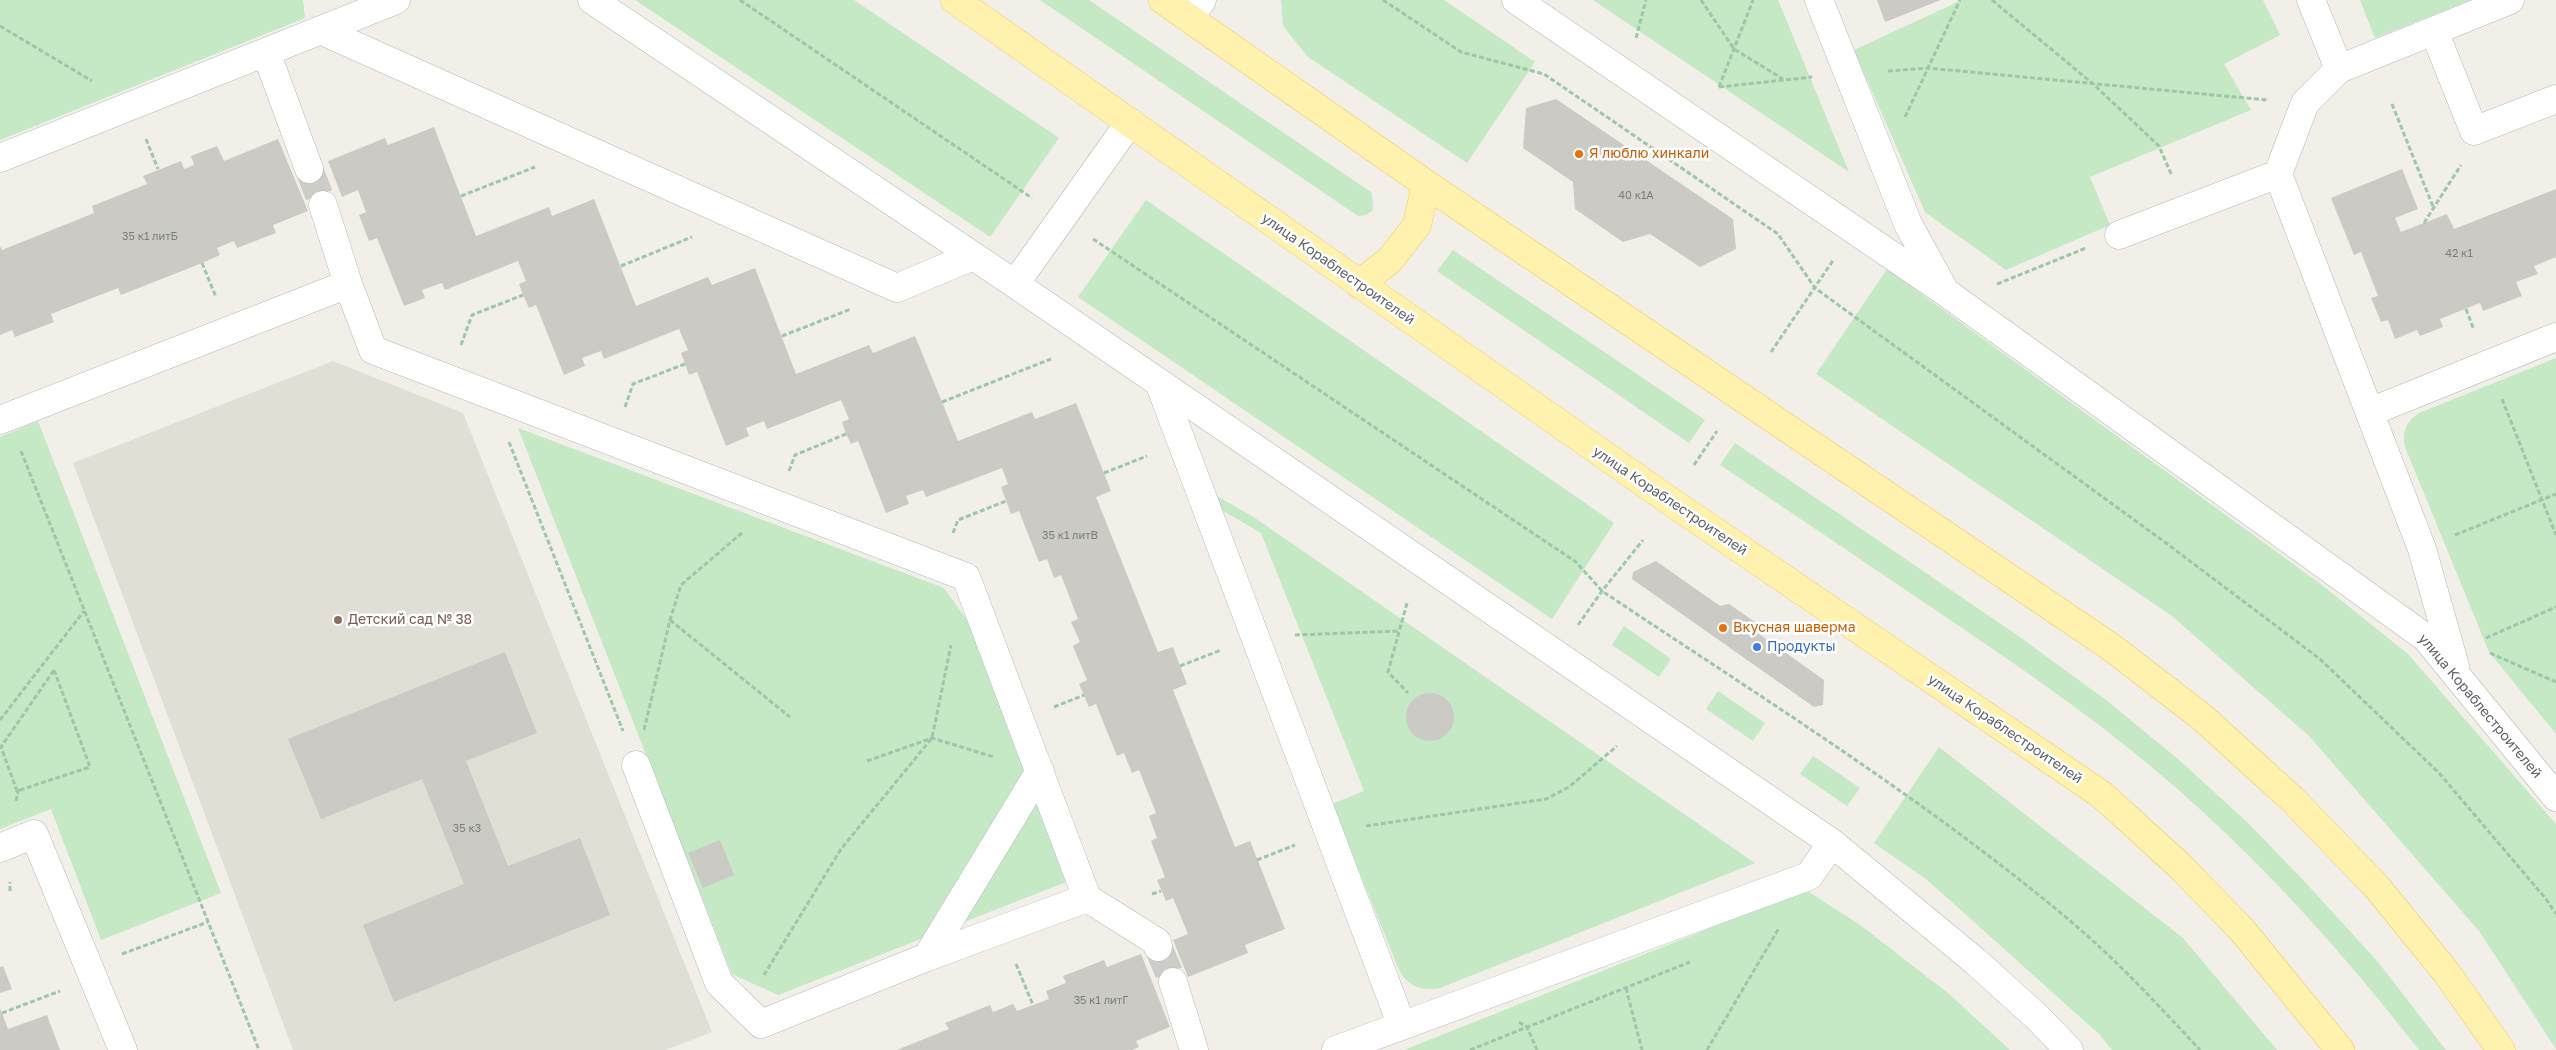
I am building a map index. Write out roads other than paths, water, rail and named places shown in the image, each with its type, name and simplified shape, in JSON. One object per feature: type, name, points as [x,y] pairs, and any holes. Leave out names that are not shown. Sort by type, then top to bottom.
[{"type":"main road","name":"улица Кораблестроителей","points":[[955,0],[1670,501],[2102,795],[2180,866],[2242,930],[2340,1050]]},
{"type":"main road","points":[[1163,0],[1196,9],[1426,184],[2111,647],[2203,718],[2292,799],[2376,886],[2446,972],[2501,1050]]},
{"type":"main road","points":[[1359,284],[1390,260],[1417,224],[1426,184]]},
{"type":"street","points":[[0,158],[396,0]]},
{"type":"street","points":[[592,0],[1015,284],[1832,843],[1975,961],[2037,1017],[2069,1050]]},
{"type":"street","name":"улица Кораблестроителей","points":[[1516,0],[1541,10],[1944,291],[2426,638],[2556,797]]},
{"type":"street","points":[[1819,0],[1908,224],[1944,291]]},
{"type":"street","points":[[2311,0],[2338,69]]},
{"type":"street","points":[[2458,677],[2422,549],[2278,174],[2305,103],[2338,69],[2510,0]]},
{"type":"street","points":[[320,30],[897,288],[973,256]]},
{"type":"street","points":[[2434,30],[2474,131],[2556,99]]},
{"type":"street","points":[[266,52],[309,169]]},
{"type":"street","points":[[1015,284],[1130,122]]},
{"type":"street","points":[[2119,235],[2278,174]]},
{"type":"street","points":[[323,205],[348,284],[374,350],[966,576],[1087,898],[1157,942],[1158,946]]},
{"type":"street","points":[[0,420],[348,284]]},
{"type":"street","points":[[2370,412],[2556,337]]},
{"type":"street","points":[[1160,385],[1402,1026]]},
{"type":"street","points":[[636,765],[719,983],[761,1024],[927,957],[1087,898]]},
{"type":"street","points":[[927,957],[1040,771]]},
{"type":"street","points":[[0,848],[34,834],[123,1050]]},
{"type":"street","points":[[1336,1050],[1809,876],[1832,843]]},
{"type":"street","points":[[1172,982],[1194,1050]]},
{"type":"tunnel","points":[[309,169],[323,205]]},
{"type":"tunnel","points":[[1158,947],[1173,982]]},
{"type":"place","name":"Я люблю хинкали","points":[[1579,154]]},
{"type":"place","name":"Детский сад № 38","points":[[338,620]]},
{"type":"place","name":"Вкусная шаверма","points":[[1723,628]]},
{"type":"place","name":"Продукты","points":[[1757,647]]}]
